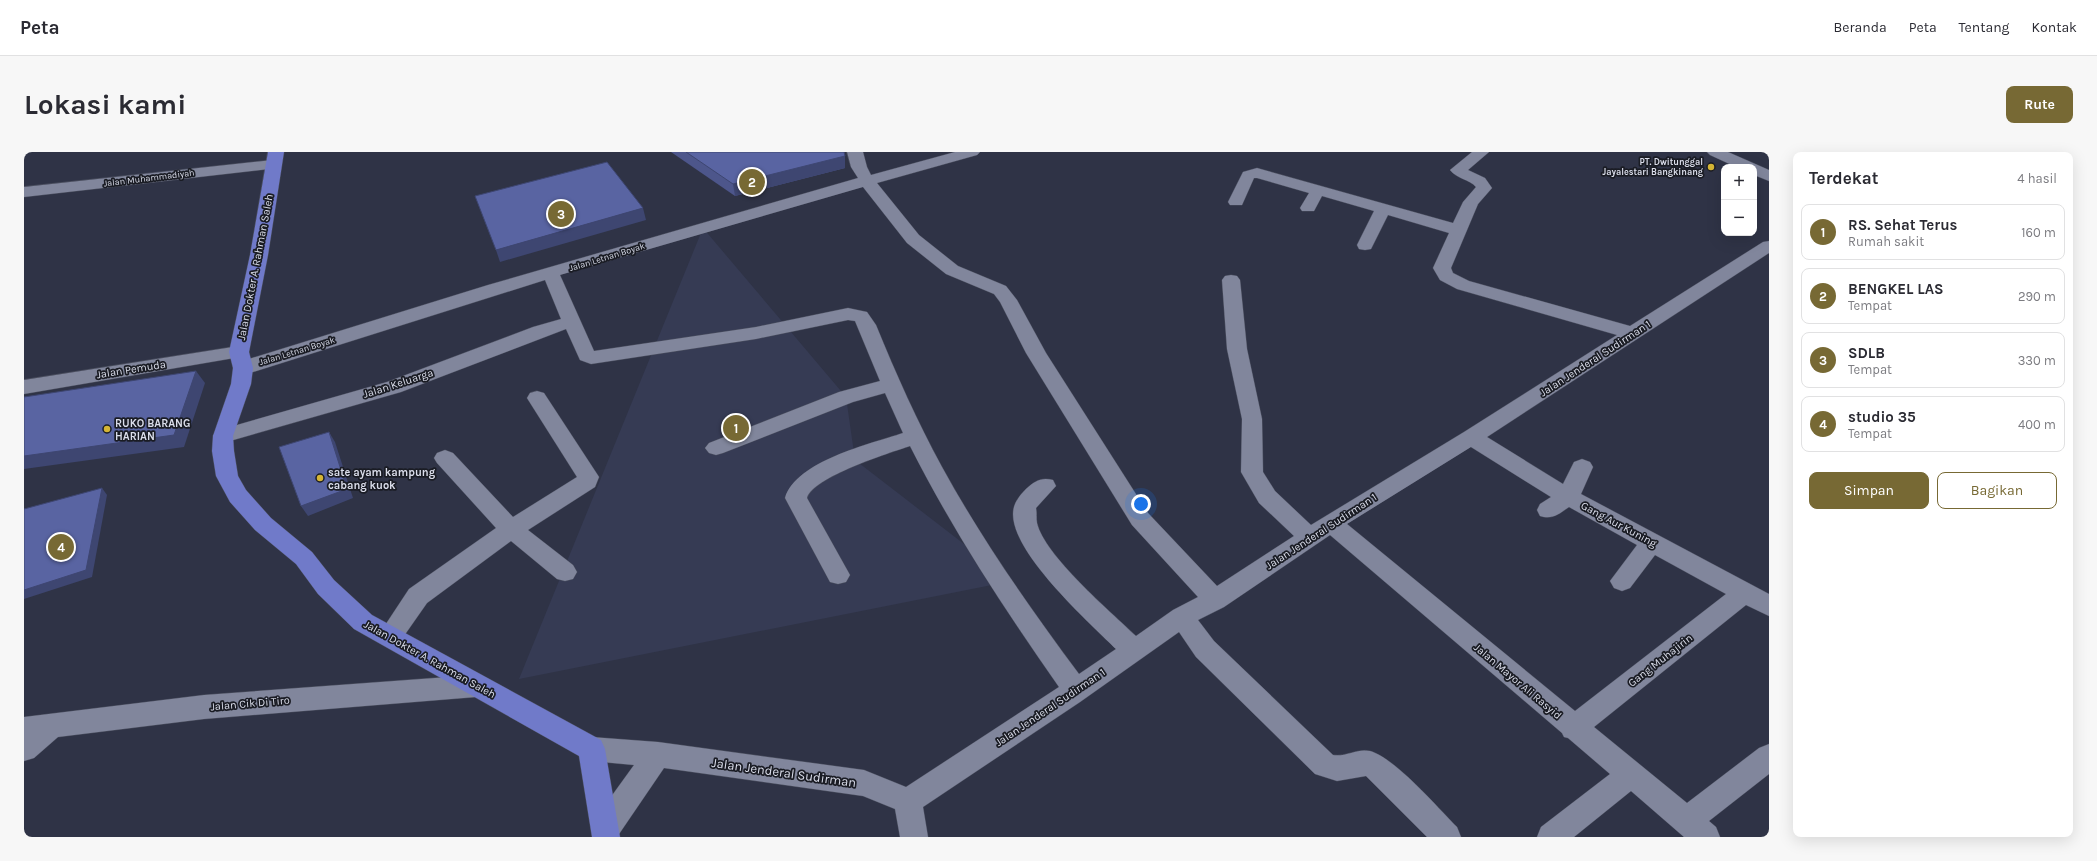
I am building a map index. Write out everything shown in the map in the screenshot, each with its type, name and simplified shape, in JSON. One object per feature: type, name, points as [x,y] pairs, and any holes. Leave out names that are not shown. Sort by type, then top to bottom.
[{"type":"main road","name":"Jalan Dokter A. Rahman Saleh","points":[[275,158],[241,360],[240,384],[223,436],[223,451],[228,476],[238,496],[263,524],[304,558],[326,586],[363,622],[591,749]]},
{"type":"main road","points":[[591,749],[605,833]]},
{"type":"street","points":[[855,152],[859,167],[868,182],[913,239],[941,263],[963,275],[1000,290],[1008,300],[1044,366],[1140,518],[1215,600]]},
{"type":"street","name":"Jalan Letnan Boyak","points":[[241,360],[551,274],[825,192],[868,182],[972,152]]},
{"type":"street","points":[[1481,152],[1458,170],[1461,174],[1480,182],[1484,186],[1483,191],[1471,202],[1458,230],[1442,268],[1446,276],[1453,281],[1484,292],[1633,333]]},
{"type":"street","points":[[1715,152],[1742,164]]},
{"type":"street","name":"Jalan Muhammadiyah","points":[[24,192],[275,158]]},
{"type":"street","points":[[1757,170],[1769,176]]},
{"type":"street","points":[[1236,202],[1248,175],[1252,173],[1318,190],[1458,230]]},
{"type":"street","points":[[1308,208],[1318,190]]},
{"type":"street","points":[[1366,245],[1383,209]]},
{"type":"street","name":"Jalan Jenderal Sudirman 1","points":[[908,801],[1076,690],[1182,617],[1215,600],[1331,523],[1471,437],[1769,246]]},
{"type":"street","points":[[551,274],[570,322],[587,356],[591,358],[756,333],[848,314],[856,314],[861,316],[866,325],[889,385],[942,489],[1005,591],[1076,690]]},
{"type":"street","points":[[1231,280],[1237,349],[1252,419],[1252,472],[1256,481],[1267,497],[1310,537]]},
{"type":"street","name":"Jalan Keluarga","points":[[223,436],[394,386],[540,330],[570,322]]},
{"type":"street","name":"Jalan Pemuda","points":[[24,387],[241,360]]},
{"type":"street","points":[[716,448],[846,397],[889,385]]},
{"type":"street","points":[[390,636],[418,596],[511,529],[554,500],[581,486],[586,481],[588,477],[537,398]]},
{"type":"street","points":[[838,575],[796,498],[798,490],[809,479],[838,465],[916,436]]},
{"type":"street","name":"Gang Aur Kuning","points":[[1471,437],[1568,497],[1746,592],[1769,606]]},
{"type":"street","points":[[445,458],[511,529],[565,572]]},
{"type":"street","points":[[1548,510],[1568,497],[1582,467]]},
{"type":"street","points":[[1045,486],[1029,500],[1025,508],[1025,517],[1031,539],[1051,568],[1134,650]]},
{"type":"street","name":"Jalan Mayor Ali Rasyid","points":[[1331,523],[1573,728],[1696,829]]},
{"type":"street","points":[[1622,581],[1652,542]]},
{"type":"street","name":"Gang Muhajirin","points":[[1573,728],[1746,592]]},
{"type":"street","points":[[1182,617],[1205,649],[1325,765],[1341,769],[1366,763],[1373,765],[1380,770],[1448,837]]},
{"type":"street","name":"Jalan Cik Di Tiro","points":[[36,729],[204,707],[476,686]]},
{"type":"street","points":[[24,749],[36,729]]},
{"type":"street","name":"Jalan Jenderal Sudirman","points":[[591,749],[658,755],[864,783],[908,801]]},
{"type":"street","points":[[605,833],[658,755]]},
{"type":"street","points":[[1696,829],[1769,757]]},
{"type":"street","points":[[1551,837],[1630,775]]},
{"type":"street","points":[[908,801],[914,837]]},
{"type":"shaded area","points":[[703,228],[846,397],[855,460],[1012,581],[519,679]]},
{"type":"building","points":[[686,152],[844,152],[845,156],[733,184]]},
{"type":"building","points":[[607,162],[643,208],[496,250],[475,196]]},
{"type":"building","name":"RUKO BARANG HARIAN","points":[[196,371],[174,435],[24,456],[24,397]]},
{"type":"building","name":"sate ayam kampung cabang kuok","points":[[329,432],[347,489],[301,506],[279,447]]},
{"type":"building","points":[[102,488],[86,570],[24,590],[24,509]]},
{"type":"place","name":"PT. Dwitunggal Jayalestari Bangkinang","points":[[1711,167]]},
{"type":"place","name":"BENGKEL LAS","points":[[752,182]]},
{"type":"place","name":"SDLB","points":[[561,214]]},
{"type":"place","name":"RS. Sehat Terus","points":[[736,428]]},
{"type":"place","name":"RUKO BARANG HARIAN","points":[[107,429]]},
{"type":"place","name":"sate ayam kampung cabang kuok","points":[[320,478]]},
{"type":"place","name":"studio 35","points":[[61,547]]}]
